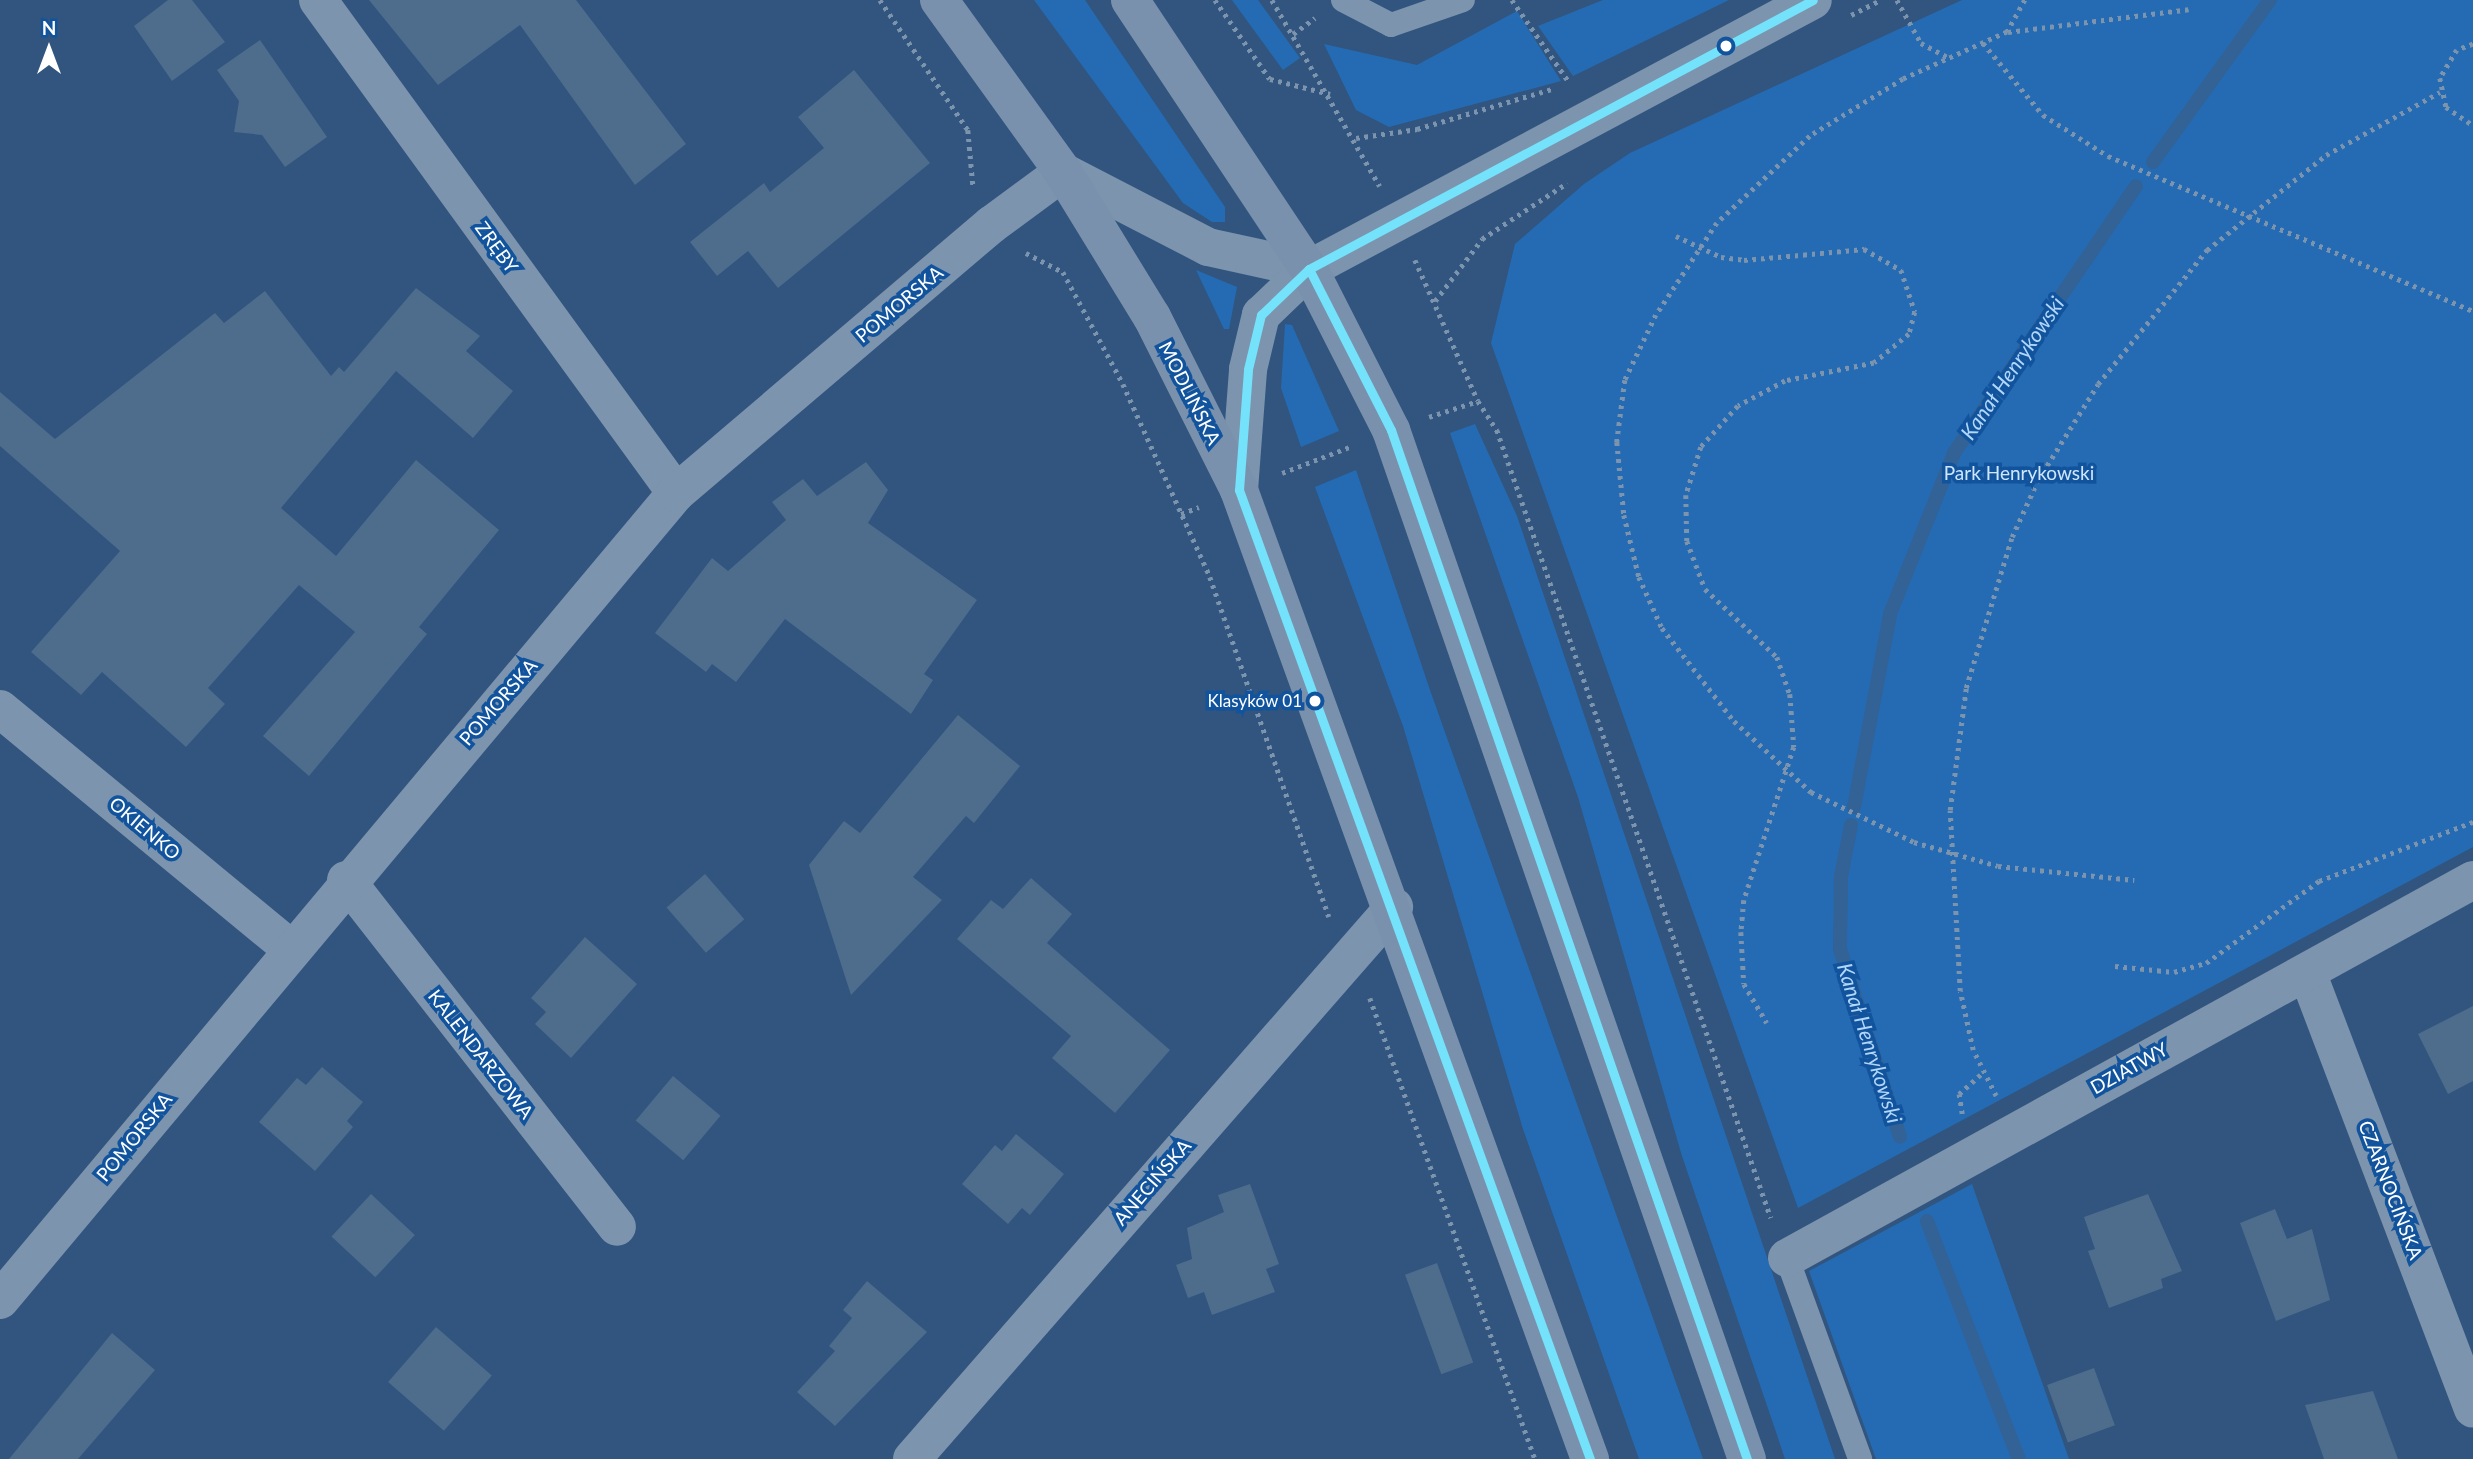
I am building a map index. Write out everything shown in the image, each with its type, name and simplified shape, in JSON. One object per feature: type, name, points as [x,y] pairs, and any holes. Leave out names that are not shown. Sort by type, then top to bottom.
[{"type":"main road","name":"MODLIŃSKA","points":[[939,0],[1063,172],[1152,317],[1239,490],[1394,907],[1590,1459]]},
{"type":"main road","points":[[1130,0],[1309,269],[1391,430],[1747,1459]]},
{"type":"street","name":"ZRĘBY","points":[[318,0],[676,494]]},
{"type":"street","points":[[1239,490],[1248,369],[1261,315],[1309,269],[1396,220],[1813,0]]},
{"type":"street","name":"POMORSKA","points":[[0,1300],[346,880],[676,494],[991,225],[1063,172]]},
{"type":"street","points":[[1063,172],[1208,247],[1309,269]]},
{"type":"street","name":"OKIENKO","points":[[0,709],[290,948]]},
{"type":"street","name":"KALENDARZOWA","points":[[346,880],[617,1227]]},
{"type":"street","name":"DZIATWY","points":[[1787,1258],[2473,880]]},
{"type":"street","name":"ANECIŃSKA","points":[[912,1459],[1353,950],[1394,907]]},
{"type":"street","name":"CZARNOCIŃSKA","points":[[2307,972],[2473,1408]]},
{"type":"lane","points":[[1343,0],[1391,25],[1463,0]]},
{"type":"lane","points":[[1787,1258],[1860,1459]]},
{"type":"path","points":[[880,0],[968,130],[967,172],[991,225],[1063,272],[1210,577],[1332,926],[1353,950],[1535,1459]]},
{"type":"path","points":[[1215,0],[1270,79],[1331,95]]},
{"type":"path","points":[[1272,0],[1356,138],[1478,401],[1497,430],[1787,1258]]},
{"type":"path","points":[[1512,0],[1570,83]]},
{"type":"path","points":[[1897,0],[1922,43],[1950,58]]},
{"type":"path","points":[[2007,32],[2025,0]]},
{"type":"path","points":[[2134,880],[2057,877],[1949,853],[1847,814],[1788,775],[1734,721],[1662,628],[1639,577],[1624,515],[1617,442],[1625,380],[1699,249],[1738,199],[1810,136],[1856,104],[2007,32],[2189,9]]},
{"type":"path","points":[[1983,43],[2012,83],[2073,137],[2246,216],[2473,311]]},
{"type":"path","points":[[2473,44],[2446,62],[2440,92],[2456,118],[2473,124]]},
{"type":"path","points":[[1356,138],[1441,123],[1578,79]]},
{"type":"path","points":[[1984,1102],[1995,1095],[1982,1073],[1960,991],[1949,853],[1953,766],[1966,688],[1995,580],[2038,480],[2133,334],[2246,216],[2326,155],[2440,92]]},
{"type":"path","points":[[1676,236],[1699,249],[1768,260],[1864,249],[1901,270],[1911,288],[1915,312],[1897,349],[1874,363],[1785,381],[1738,406],[1701,447],[1686,495],[1687,541],[1705,589],[1777,657],[1786,674],[1794,722],[1788,775],[1744,900],[1741,932],[1744,984],[1767,1023]]},
{"type":"path","points":[[1181,514],[1391,430],[1478,401]]},
{"type":"path","points":[[2115,967],[2174,972],[2206,963],[2319,881],[2473,822]]},
{"type":"path","points":[[1973,1109],[1962,1115],[1959,1094],[1982,1073]]},
{"type":"green space","points":[[1034,0],[1085,0],[1225,207],[1225,222],[1212,222],[1183,203]]},
{"type":"green space","points":[[1232,0],[1258,0],[1300,58],[1283,70]]},
{"type":"green space","points":[[1603,0],[1729,0],[1573,76],[1538,26]]},
{"type":"green space","name":"Park Henrykowski","points":[[1962,0],[2473,0],[2473,847],[1798,1208],[1491,343],[1515,244],[1584,184],[1630,153]]},
{"type":"green space","points":[[1517,11],[1561,81],[1389,127],[1356,110],[1324,44],[1417,65]]},
{"type":"green space","points":[[1196,270],[1237,287],[1229,329],[1224,329]]},
{"type":"green space","points":[[1285,324],[1292,325],[1339,431],[1301,447],[1281,388]]},
{"type":"green space","points":[[1475,424],[1517,516],[1835,1459],[1785,1459],[1682,1156],[1578,797],[1450,433]]},
{"type":"green space","points":[[1356,470],[1430,690],[1703,1459],[1639,1459],[1523,1129],[1403,726],[1315,487]]},
{"type":"green space","points":[[1972,1184],[2069,1459],[1876,1459],[1809,1271]]},
{"type":"building","points":[[168,0],[192,0],[225,42],[172,81],[134,26]]},
{"type":"building","points":[[369,0],[576,0],[686,144],[635,185],[520,25],[438,85]]},
{"type":"building","points":[[260,40],[327,137],[285,167],[262,135],[234,132],[239,101],[217,70]]},
{"type":"building","points":[[854,70],[930,163],[778,288],[748,251],[717,276],[690,242],[764,183],[770,192],[824,148],[798,117]]},
{"type":"building","points":[[416,288],[480,336],[466,351],[513,391],[473,438],[396,371],[281,508],[336,556],[416,460],[499,530],[419,627],[427,634],[309,776],[263,736],[355,632],[299,585],[208,688],[225,704],[186,747],[102,672],[81,695],[31,652],[120,551],[0,446],[0,392],[55,439],[215,313],[224,323],[265,291],[331,376],[339,367],[344,372]]},
{"type":"building","points":[[866,462],[888,490],[868,523],[977,600],[924,674],[933,680],[911,714],[785,619],[736,682],[712,664],[706,672],[655,633],[712,558],[728,571],[786,520],[772,502],[803,479],[817,496]]},
{"type":"building","points":[[958,715],[1020,766],[974,823],[966,816],[913,877],[942,900],[851,995],[809,865],[844,821],[860,833]]},
{"type":"building","points":[[705,874],[744,919],[706,953],[667,907]]},
{"type":"building","points":[[1031,878],[1072,914],[1047,943],[1170,1050],[1115,1113],[1052,1058],[1071,1036],[957,939],[991,900],[1003,909]]},
{"type":"building","points":[[585,937],[637,984],[571,1058],[535,1024],[546,1012],[531,998]]},
{"type":"building","points":[[2473,1006],[2473,1081],[2448,1094],[2418,1034]]},
{"type":"building","points":[[322,1067],[363,1102],[347,1121],[353,1127],[315,1171],[259,1122],[297,1078],[306,1085]]},
{"type":"building","points":[[673,1076],[720,1116],[683,1160],[636,1120]]},
{"type":"building","points":[[1016,1134],[1064,1174],[1030,1215],[1022,1208],[1008,1224],[962,1184],[995,1145],[1002,1151]]},
{"type":"building","points":[[1250,1184],[1279,1264],[1266,1269],[1275,1292],[1212,1315],[1204,1292],[1188,1298],[1176,1265],[1192,1259],[1187,1228],[1224,1212],[1218,1195]]},
{"type":"building","points":[[371,1194],[415,1235],[375,1277],[331,1236]]},
{"type":"building","points":[[2148,1194],[2182,1271],[2161,1279],[2163,1288],[2109,1308],[2088,1251],[2095,1249],[2084,1217]]},
{"type":"building","points":[[2275,1209],[2287,1239],[2312,1229],[2330,1300],[2276,1321],[2240,1223]]},
{"type":"building","points":[[1437,1263],[1473,1363],[1441,1374],[1405,1275]]},
{"type":"building","points":[[867,1281],[927,1332],[835,1426],[797,1392],[835,1351],[829,1346],[852,1318],[843,1310]]},
{"type":"building","points":[[436,1327],[492,1376],[444,1431],[388,1382]]},
{"type":"building","points":[[112,1333],[155,1370],[78,1459],[9,1459]]},
{"type":"building","points":[[2094,1368],[2115,1425],[2068,1442],[2047,1385]]},
{"type":"building","points":[[2373,1391],[2398,1459],[2324,1459],[2305,1405]]},
{"type":"waterway","name":"Kanał Henrykowski","points":[[2153,162],[2270,0]]},
{"type":"waterway","name":"Kanał Henrykowski","points":[[1854,807],[1890,614],[1954,453],[2136,186]]},
{"type":"waterway","name":"Kanał Henrykowski","points":[[1851,825],[1841,877],[1840,949],[1900,1137]]},
{"type":"waterway","name":"Kanał Henrykowski","points":[[1927,1221],[2019,1459]]},
{"type":"transit line","points":[[1590,1459],[1239,490],[1248,369],[1261,315],[1309,269],[1813,0]]},
{"type":"transit line","points":[[1309,269],[1391,430],[1747,1459]]},
{"type":"place","name":"Klasyków 01","points":[[1315,701]]}]
